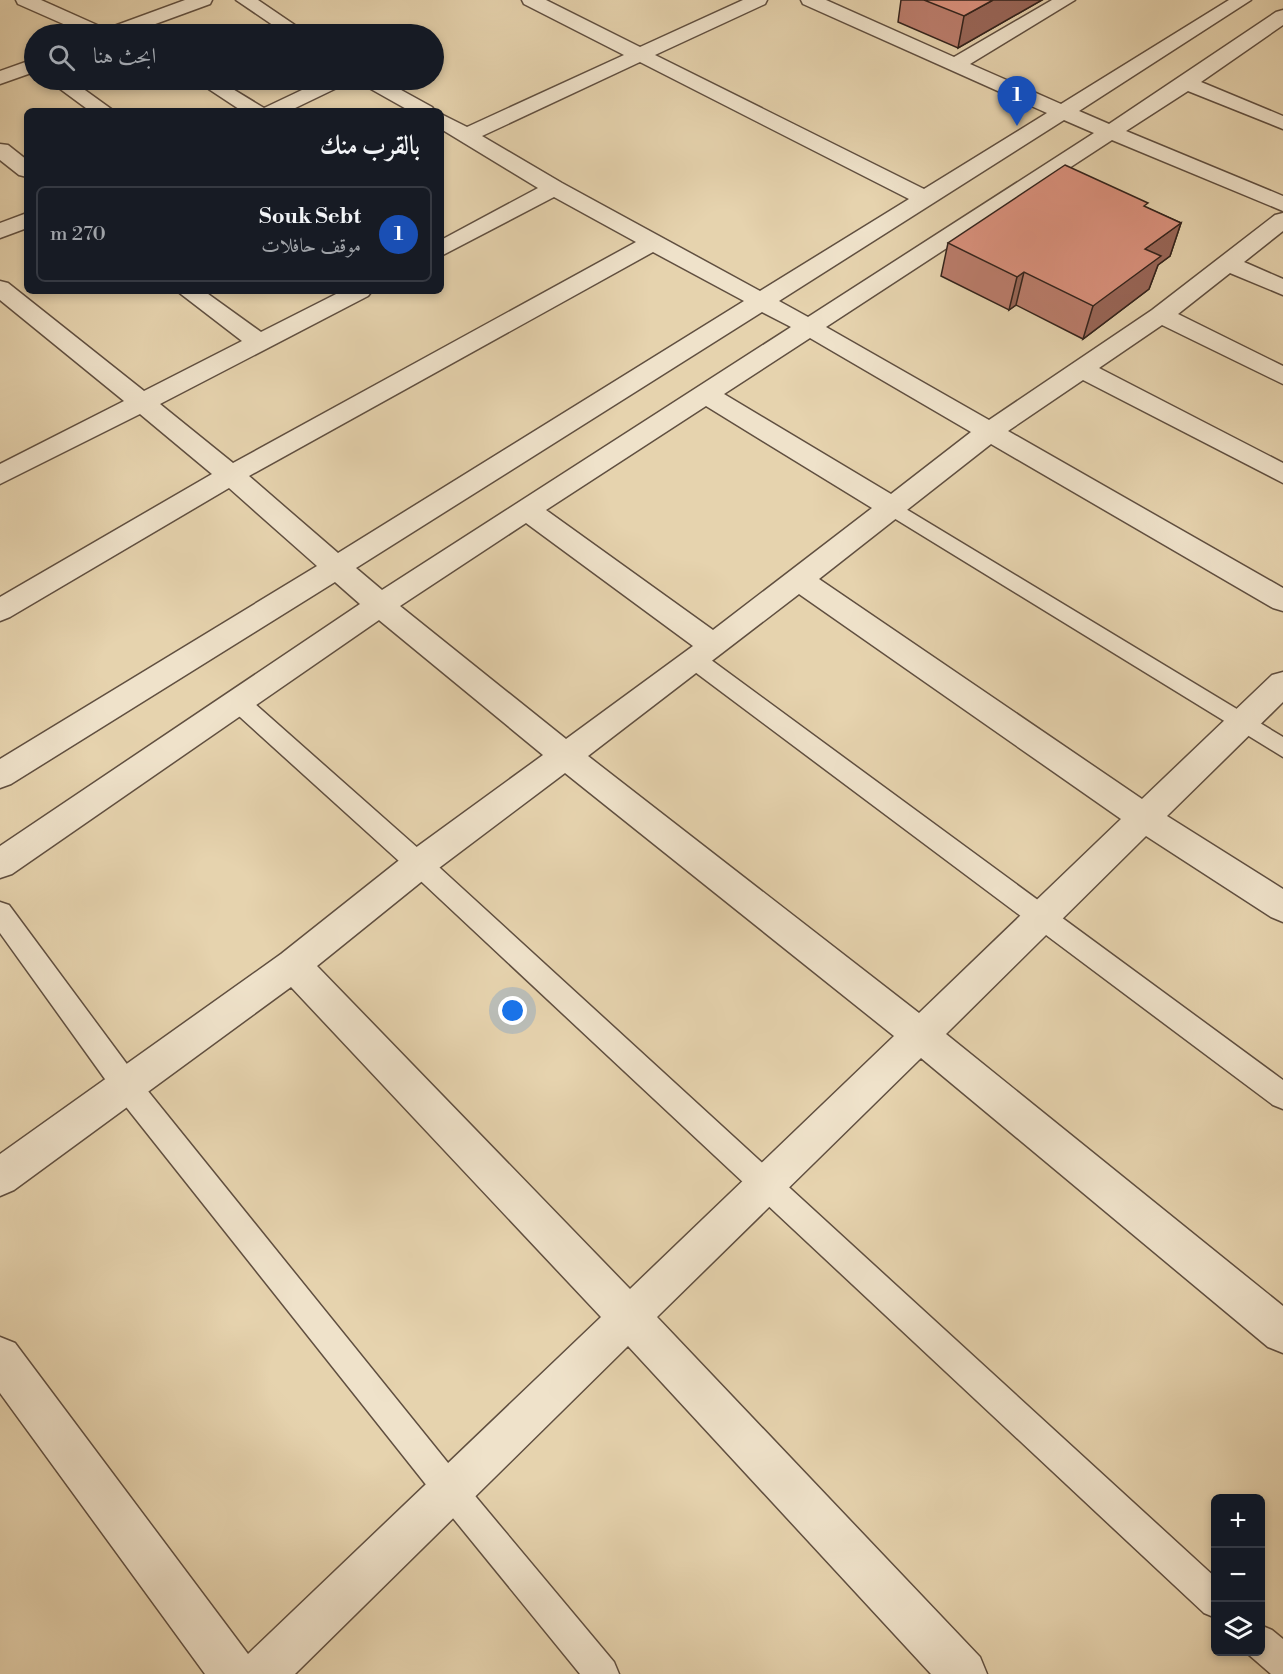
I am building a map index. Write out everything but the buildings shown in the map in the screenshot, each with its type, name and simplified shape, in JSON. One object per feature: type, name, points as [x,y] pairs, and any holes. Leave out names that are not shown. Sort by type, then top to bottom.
[{"type":"street","points":[[25,0],[79,24]]},
{"type":"street","points":[[138,24],[203,0]]},
{"type":"street","points":[[245,0],[282,24]]},
{"type":"street","points":[[531,0],[924,198]]},
{"type":"street","points":[[467,135],[758,0]]},
{"type":"street","points":[[810,0],[1062,112],[1283,204]]},
{"type":"street","points":[[955,64],[1066,0]]},
{"type":"street","points":[[0,774],[337,567],[1242,0]]},
{"type":"street","points":[[868,26],[889,15]]},
{"type":"street","points":[[0,864],[380,605],[810,328],[1109,130],[1186,83],[1283,16]]},
{"type":"street","points":[[0,78],[24,69]]},
{"type":"street","points":[[1186,83],[1283,123]]},
{"type":"street","points":[[73,90],[100,108]]},
{"type":"street","points":[[221,90],[250,108]]},
{"type":"street","points":[[279,108],[317,90]]},
{"type":"street","points":[[387,90],[420,108]]},
{"type":"street","points":[[444,122],[554,188],[810,328],[1283,601]]},
{"type":"street","points":[[0,150],[24,168]]},
{"type":"street","points":[[444,247],[554,188]]},
{"type":"street","points":[[0,1177],[125,1084],[293,965],[419,864],[705,653],[989,432],[1161,315],[1283,220]]},
{"type":"street","points":[[0,231],[24,221]]},
{"type":"street","points":[[444,227],[461,238]]},
{"type":"street","points":[[0,610],[231,475],[654,242]]},
{"type":"street","points":[[1228,263],[1283,288]]},
{"type":"street","points":[[0,288],[231,475],[380,605],[565,756],[920,1035],[1283,1332]]},
{"type":"street","points":[[193,294],[261,343]]},
{"type":"street","points":[[1,474],[354,294]]},
{"type":"street","points":[[1161,315],[1283,376]]},
{"type":"street","points":[[1081,369],[1283,474]]},
{"type":"street","points":[[707,395],[891,507]]},
{"type":"street","points":[[527,510],[705,653]]},
{"type":"street","points":[[798,579],[1144,818],[1283,907]]},
{"type":"street","points":[[261,1674],[1283,683]]},
{"type":"street","points":[[293,965],[629,1317],[963,1674]]},
{"type":"street","points":[[0,1358],[234,1674]]},
{"type":"lane","points":[[891,507],[1283,748]]},
{"type":"lane","points":[[705,653],[1041,918],[1283,1096]]},
{"type":"lane","points":[[238,702],[419,864],[1211,1597]]},
{"type":"lane","points":[[0,913],[125,1084],[450,1490],[602,1674]]},
{"type":"lane","points":[[1265,1646],[1283,1662]]},
{"type":"place","name":"Souk Sebt","points":[[1017,126]]}]
